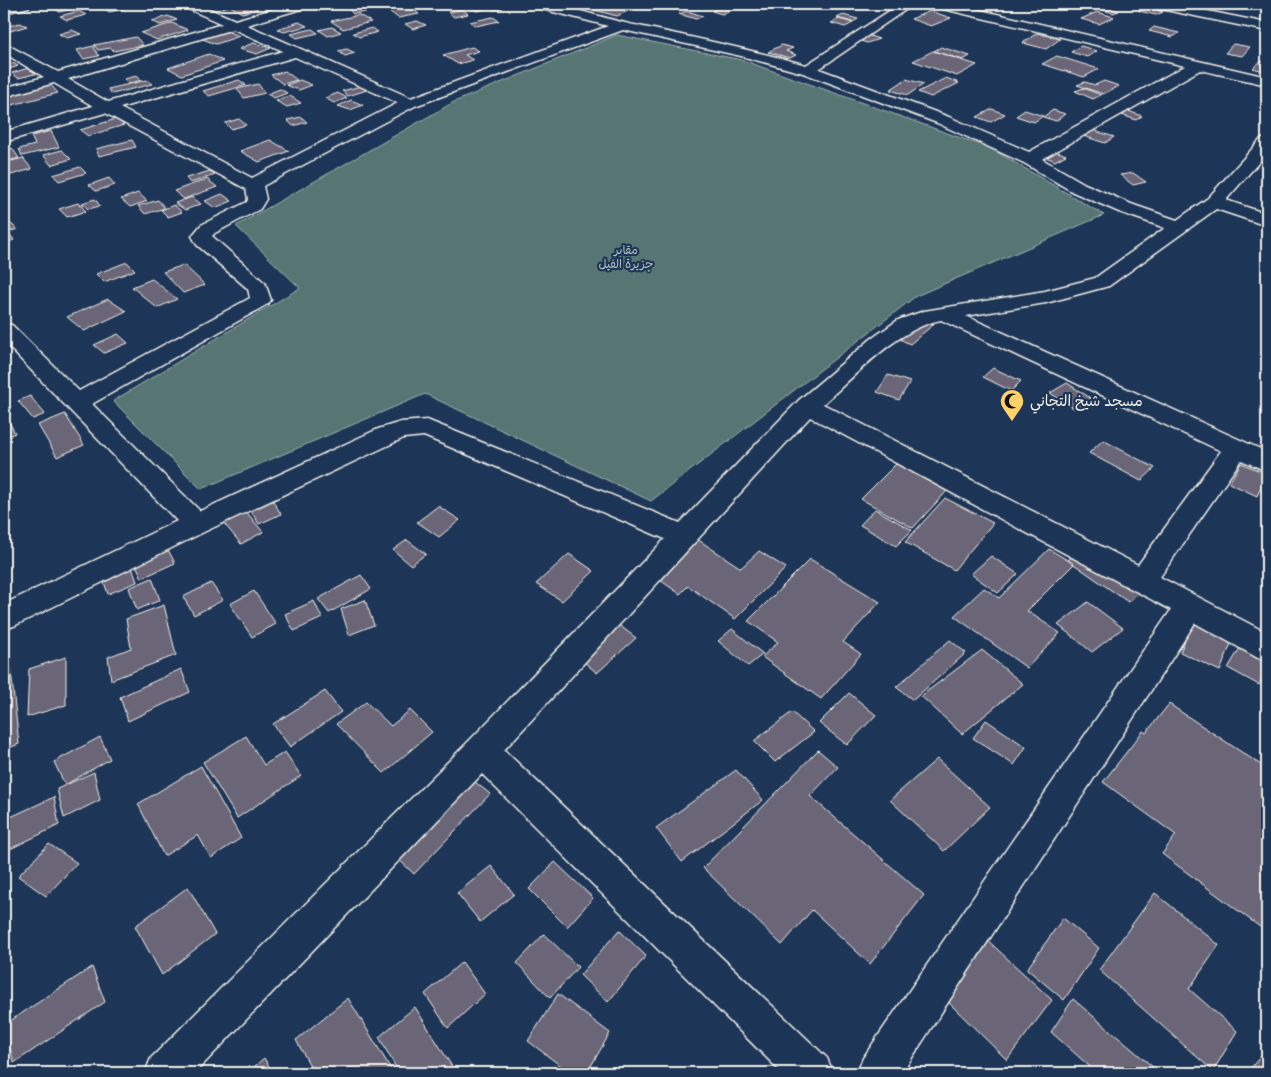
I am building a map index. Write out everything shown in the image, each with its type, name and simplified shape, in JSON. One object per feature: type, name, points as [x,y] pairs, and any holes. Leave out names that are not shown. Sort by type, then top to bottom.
[{"type":"street","points":[[4,9],[25,4]]},
{"type":"street","points":[[188,4],[410,104]]},
{"type":"street","points":[[4,94],[304,4]]},
{"type":"street","points":[[540,4],[622,26],[743,52],[808,70],[943,120],[1030,160],[1079,188],[1178,227]]},
{"type":"street","points":[[808,70],[908,4]]},
{"type":"street","points":[[939,4],[1267,81]]},
{"type":"street","points":[[1156,4],[1267,27]]},
{"type":"street","points":[[254,186],[256,183],[410,104],[622,26]]},
{"type":"street","points":[[4,47],[104,106],[254,186],[257,199],[254,205],[208,229],[202,236],[204,241],[258,287],[261,300],[76,403]]},
{"type":"street","points":[[4,137],[104,106],[296,52]]},
{"type":"street","points":[[1030,160],[1198,64]]},
{"type":"street","points":[[166,1073],[482,751],[807,405],[880,344],[906,325],[924,317],[943,312],[1046,297],[1102,282],[1214,202],[1267,143]]},
{"type":"street","points":[[1214,202],[1267,220]]},
{"type":"street","points":[[943,312],[1267,462]]},
{"type":"street","points":[[7,337],[76,403],[196,524]]},
{"type":"street","points":[[807,405],[1267,648]]},
{"type":"street","points":[[4,617],[196,524],[401,430],[427,428],[683,535]]},
{"type":"street","points":[[1142,581],[1236,449]]},
{"type":"street","points":[[878,1073],[1190,606]]},
{"type":"street","points":[[482,751],[812,1073]]},
{"type":"green space","name":"مقابر جزيرة الفيل","points":[[617,35],[742,60],[992,149],[1104,215],[916,296],[651,501],[425,394],[201,489],[113,401],[300,288],[236,226],[454,102]]},
{"type":"building","points":[[73,4],[78,8],[59,12],[53,6]]},
{"type":"building","points":[[118,4],[148,4],[109,12],[104,8],[120,5]]},
{"type":"building","points":[[215,4],[249,4],[258,9],[242,13],[230,6],[222,8]]},
{"type":"building","points":[[364,4],[371,11],[353,14],[347,7]]},
{"type":"building","points":[[408,4],[441,4],[415,9]]},
{"type":"building","points":[[484,4],[493,4],[503,8],[494,10],[489,8],[477,11],[470,8]]},
{"type":"building","points":[[607,4],[643,4],[617,16],[594,10]]},
{"type":"building","points":[[727,4],[737,7],[722,14],[712,11]]},
{"type":"building","points":[[1103,6],[1119,11],[1113,13],[1097,8]]},
{"type":"building","points":[[410,7],[419,14],[398,18],[389,11]]},
{"type":"building","points":[[1146,7],[1163,12],[1156,15],[1139,11]]},
{"type":"building","points":[[462,9],[468,14],[454,17],[448,12]]},
{"type":"building","points":[[79,11],[86,15],[67,20],[60,16]]},
{"type":"building","points":[[687,11],[703,16],[696,19],[679,14]]},
{"type":"building","points":[[930,11],[951,18],[931,26],[911,19]]},
{"type":"building","points":[[1097,12],[1114,17],[1099,24],[1081,19]]},
{"type":"building","points":[[359,15],[371,22],[343,29],[331,21]]},
{"type":"building","points":[[843,15],[858,19],[853,22],[837,18]]},
{"type":"building","points":[[168,16],[177,20],[160,25],[152,21]]},
{"type":"building","points":[[493,17],[499,21],[476,26],[470,22]]},
{"type":"building","points":[[839,19],[853,23],[845,27],[831,23]]},
{"type":"building","points":[[417,21],[426,25],[413,29],[405,24]]},
{"type":"building","points":[[299,22],[307,26],[284,32],[277,29]]},
{"type":"building","points":[[20,23],[27,26],[7,32],[4,30],[4,27]]},
{"type":"building","points":[[172,23],[188,30],[157,40],[141,33]]},
{"type":"building","points":[[332,27],[341,32],[328,36],[319,30]]},
{"type":"building","points":[[1154,27],[1179,33],[1173,37],[1149,31]]},
{"type":"building","points":[[372,28],[378,32],[359,37],[353,33]]},
{"type":"building","points":[[221,29],[240,36],[216,44],[197,37]]},
{"type":"building","points":[[312,29],[318,33],[297,38],[291,34]]},
{"type":"building","points":[[72,30],[81,34],[67,38],[59,34]]},
{"type":"building","points":[[1037,33],[1060,39],[1046,49],[1023,43]]},
{"type":"building","points":[[867,35],[879,39],[867,43],[855,39]]},
{"type":"building","points":[[136,37],[143,45],[114,51],[111,48],[98,50],[94,45]]},
{"type":"building","points":[[253,43],[271,48],[257,54],[239,49]]},
{"type":"building","points":[[1233,44],[1250,47],[1242,56],[1225,53]]},
{"type":"building","points":[[782,45],[793,48],[786,51],[796,55],[790,58],[768,52]]},
{"type":"building","points":[[93,46],[99,56],[83,59],[77,50]]},
{"type":"building","points":[[1081,46],[1097,51],[1087,57],[1071,52]]},
{"type":"building","points":[[472,47],[479,51],[465,55],[473,60],[458,64],[443,55]]},
{"type":"building","points":[[941,47],[970,56],[963,60],[934,51]]},
{"type":"building","points":[[347,49],[355,53],[345,56],[338,51]]},
{"type":"building","points":[[933,51],[977,65],[957,76],[913,61]]},
{"type":"building","points":[[209,54],[223,61],[182,75],[168,68]]},
{"type":"building","points":[[1057,56],[1099,69],[1084,77],[1042,64]]},
{"type":"building","points":[[9,61],[18,66],[4,71],[4,63]]},
{"type":"building","points":[[1261,61],[1267,62],[1267,72],[1253,68]]},
{"type":"building","points":[[32,67],[39,73],[18,78],[12,73]]},
{"type":"building","points":[[285,71],[297,80],[283,84],[271,75]]},
{"type":"building","points":[[137,76],[141,80],[128,84],[124,79]]},
{"type":"building","points":[[946,78],[959,83],[931,97],[918,92]]},
{"type":"building","points":[[906,79],[924,84],[908,95],[890,90]]},
{"type":"building","points":[[147,80],[152,84],[112,94],[108,89]]},
{"type":"building","points":[[239,80],[246,85],[209,96],[203,91]]},
{"type":"building","points":[[300,80],[312,85],[299,90],[286,85]]},
{"type":"building","points":[[1104,81],[1119,86],[1103,94],[1077,85],[1085,82],[1095,85]]},
{"type":"building","points":[[48,82],[58,93],[8,106],[4,100],[4,95]]},
{"type":"building","points":[[258,84],[265,93],[244,98],[237,89]]},
{"type":"building","points":[[361,86],[367,90],[348,96],[342,91]]},
{"type":"building","points":[[1084,88],[1101,95],[1093,99],[1075,91]]},
{"type":"building","points":[[280,89],[287,93],[274,98],[267,94]]},
{"type":"building","points":[[338,93],[347,98],[334,103],[325,98]]},
{"type":"building","points":[[290,96],[301,103],[287,107],[276,101]]},
{"type":"building","points":[[351,100],[363,105],[350,110],[338,106]]},
{"type":"building","points":[[992,109],[1005,114],[991,122],[977,117]]},
{"type":"building","points":[[1025,110],[1043,116],[1034,122],[1016,116]]},
{"type":"building","points":[[1053,110],[1065,114],[1056,121],[1043,117]]},
{"type":"building","points":[[1128,111],[1142,116],[1136,120],[1122,115]]},
{"type":"building","points":[[301,117],[307,122],[293,126],[287,120]]},
{"type":"building","points":[[116,119],[124,125],[88,136],[80,130]]},
{"type":"building","points":[[239,119],[246,125],[231,129],[225,123]]},
{"type":"building","points":[[1083,127],[1114,137],[1105,143],[1074,133]]},
{"type":"building","points":[[51,131],[59,147],[22,156],[19,149],[35,145],[31,136]]},
{"type":"building","points":[[132,140],[136,147],[99,156],[96,149]]},
{"type":"building","points":[[270,140],[289,151],[259,162],[240,151]]},
{"type":"building","points":[[12,148],[19,158],[4,162],[4,150]]},
{"type":"building","points":[[62,150],[71,159],[51,165],[43,155]]},
{"type":"building","points":[[1053,150],[1066,155],[1055,161],[1041,155]]},
{"type":"building","points":[[23,158],[32,169],[4,177],[4,163]]},
{"type":"building","points":[[80,167],[86,173],[59,181],[53,175]]},
{"type":"building","points":[[210,171],[215,175],[190,183],[186,178]]},
{"type":"building","points":[[1133,173],[1146,182],[1133,185],[1120,175]]},
{"type":"building","points":[[109,178],[115,185],[96,191],[89,185]]},
{"type":"building","points":[[207,179],[217,187],[184,199],[174,191]]},
{"type":"building","points":[[138,193],[147,201],[130,207],[121,199]]},
{"type":"building","points":[[222,194],[232,201],[215,208],[205,201]]},
{"type":"building","points":[[192,197],[201,204],[185,210],[175,203]]},
{"type":"building","points":[[95,199],[100,206],[88,209],[82,203]]},
{"type":"building","points":[[158,200],[165,208],[145,214],[138,206]]},
{"type":"building","points":[[78,203],[86,211],[67,217],[59,209]]},
{"type":"building","points":[[174,205],[182,212],[168,217],[161,210]]},
{"type":"building","points":[[4,218],[17,229],[4,234]]},
{"type":"building","points":[[9,233],[14,240],[4,244],[4,235]]},
{"type":"building","points":[[127,262],[135,270],[104,282],[96,274]]},
{"type":"building","points":[[184,265],[205,285],[183,293],[163,272]]},
{"type":"building","points":[[152,279],[177,299],[157,308],[132,287]]},
{"type":"building","points":[[108,299],[126,311],[84,331],[67,317]]},
{"type":"building","points":[[911,314],[934,324],[910,344],[887,333]]},
{"type":"building","points":[[118,334],[128,343],[104,353],[94,345]]},
{"type":"building","points":[[993,368],[1021,381],[1011,391],[983,377]]},
{"type":"building","points":[[888,375],[910,382],[899,400],[877,392]]},
{"type":"building","points":[[1067,383],[1092,399],[1075,409],[1050,393]]},
{"type":"building","points":[[30,396],[45,414],[33,419],[18,401]]},
{"type":"building","points":[[4,412],[15,433],[4,438]]},
{"type":"building","points":[[65,414],[84,445],[57,457],[38,425]]},
{"type":"building","points":[[1103,440],[1155,468],[1141,481],[1089,453]]},
{"type":"building","points":[[1241,463],[1267,474],[1257,496],[1229,483]]},
{"type":"building","points":[[896,464],[947,491],[913,528],[861,499]]},
{"type":"building","points":[[271,498],[281,514],[259,524],[249,508]]},
{"type":"building","points":[[945,498],[993,523],[954,570],[905,542]]},
{"type":"building","points":[[438,506],[460,520],[439,537],[417,522]]},
{"type":"building","points":[[244,509],[263,532],[241,544],[222,521]]},
{"type":"building","points":[[875,509],[912,530],[896,546],[860,525]]},
{"type":"building","points":[[697,539],[741,568],[759,551],[786,568],[735,619],[688,586],[680,594],[654,576]]},
{"type":"building","points":[[407,540],[426,554],[411,565],[393,550]]},
{"type":"building","points":[[165,544],[175,563],[142,578],[133,558]]},
{"type":"building","points":[[1083,548],[1143,589],[1128,602],[1068,560]]},
{"type":"building","points":[[1049,549],[1074,564],[1027,611],[1060,633],[1027,668],[954,616],[984,588],[999,598]]},
{"type":"building","points":[[569,554],[594,571],[562,601],[536,584]]},
{"type":"building","points":[[991,556],[1018,574],[998,593],[971,574]]},
{"type":"building","points":[[810,559],[880,602],[843,642],[861,654],[821,699],[762,657],[778,642],[748,621]]},
{"type":"building","points":[[130,561],[137,582],[108,594],[101,573]]},
{"type":"building","points":[[361,575],[371,589],[329,613],[318,599]]},
{"type":"building","points":[[152,578],[160,600],[137,610],[129,588]]},
{"type":"building","points":[[211,583],[223,600],[194,615],[183,597]]},
{"type":"building","points":[[254,591],[276,624],[252,637],[230,604]]},
{"type":"building","points":[[365,600],[374,625],[349,635],[341,609]]},
{"type":"building","points":[[314,601],[322,618],[294,631],[285,614]]},
{"type":"building","points":[[1088,602],[1123,628],[1092,652],[1058,625]]},
{"type":"building","points":[[164,605],[176,655],[111,680],[108,657],[131,648],[126,619]]},
{"type":"building","points":[[615,622],[636,638],[597,673],[577,656]]},
{"type":"building","points":[[1193,622],[1232,641],[1220,671],[1180,652]]},
{"type":"building","points":[[6,625],[19,744],[4,750],[4,626]]},
{"type":"building","points":[[732,629],[763,654],[748,666],[718,641]]},
{"type":"building","points":[[950,640],[966,653],[913,700],[896,687]]},
{"type":"building","points":[[1240,648],[1267,663],[1267,669],[1259,685],[1228,668]]},
{"type":"building","points":[[982,650],[1023,684],[962,734],[921,696]]},
{"type":"building","points":[[66,657],[66,705],[27,717],[29,669]]},
{"type":"building","points":[[181,669],[190,692],[128,721],[120,697]]},
{"type":"building","points":[[325,691],[341,712],[290,747],[273,724]]},
{"type":"building","points":[[849,693],[876,715],[847,745],[819,723]]},
{"type":"building","points":[[366,702],[391,726],[410,710],[432,732],[384,773],[336,724]]},
{"type":"building","points":[[1169,704],[1267,769],[1267,924],[1264,930],[1162,854],[1176,835],[1103,782],[1143,731],[1146,733]]},
{"type":"building","points":[[792,712],[814,732],[775,762],[754,741]]},
{"type":"building","points":[[986,720],[1026,747],[1014,765],[973,738]]},
{"type":"building","points":[[246,736],[264,765],[285,752],[301,776],[237,818],[203,762]]},
{"type":"building","points":[[100,737],[110,759],[65,785],[54,762]]},
{"type":"building","points":[[818,750],[838,767],[810,796],[924,895],[870,964],[812,910],[782,945],[703,868]]},
{"type":"building","points":[[937,759],[990,807],[944,851],[890,800]]},
{"type":"building","points":[[201,766],[241,838],[211,858],[198,835],[164,856],[138,804]]},
{"type":"building","points":[[736,770],[763,800],[682,862],[656,828]]},
{"type":"building","points":[[94,772],[100,800],[64,818],[57,789]]},
{"type":"building","points":[[469,777],[490,794],[414,874],[393,854]]},
{"type":"building","points":[[54,797],[59,825],[4,852],[4,820]]},
{"type":"building","points":[[49,844],[77,863],[46,896],[18,876]]},
{"type":"building","points":[[555,862],[593,898],[567,927],[529,889]]},
{"type":"building","points":[[491,866],[514,894],[480,922],[457,893]]},
{"type":"building","points":[[188,887],[215,934],[162,975],[135,926]]},
{"type":"building","points":[[1155,893],[1219,945],[1189,989],[1237,1031],[1213,1071],[1099,970]]},
{"type":"building","points":[[1063,918],[1099,948],[1064,1000],[1027,969]]},
{"type":"building","points":[[619,930],[646,956],[608,1002],[580,975]]},
{"type":"building","points":[[544,934],[578,967],[550,998],[517,963]]},
{"type":"building","points":[[984,937],[1052,1000],[1007,1060],[938,992]]},
{"type":"building","points":[[462,962],[485,994],[448,1028],[425,994]]},
{"type":"building","points":[[92,967],[105,1002],[14,1063],[4,1025]]},
{"type":"building","points":[[558,994],[610,1033],[587,1073],[570,1073],[528,1041]]},
{"type":"building","points":[[348,998],[391,1069],[386,1073],[314,1073],[296,1040]]},
{"type":"building","points":[[1073,999],[1160,1073],[1097,1073],[1051,1032]]},
{"type":"building","points":[[415,1007],[456,1073],[399,1073],[379,1037]]},
{"type":"building","points":[[1267,1048],[1267,1073],[1247,1073]]},
{"type":"building","points":[[264,1058],[273,1073],[247,1073]]},
{"type":"place","name":"مسجد شيخ التجاني","points":[[1012,422]]}]
